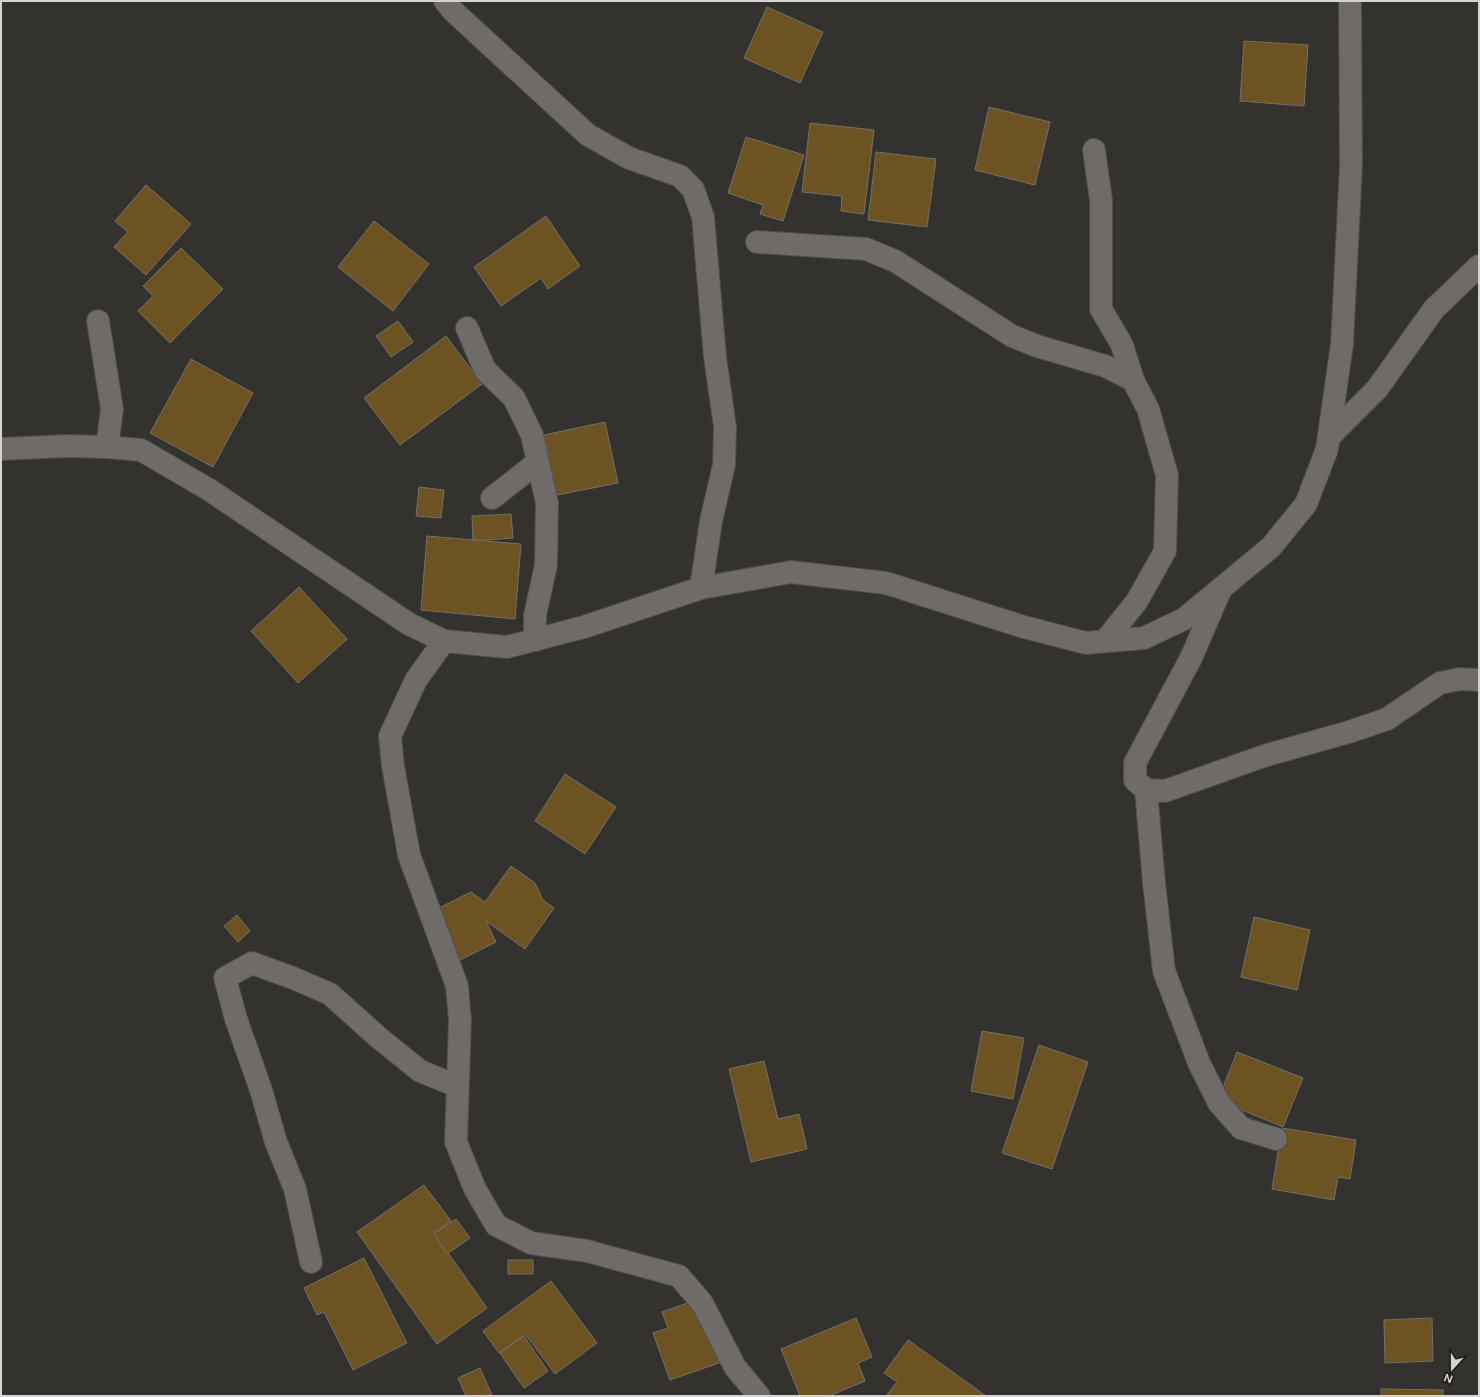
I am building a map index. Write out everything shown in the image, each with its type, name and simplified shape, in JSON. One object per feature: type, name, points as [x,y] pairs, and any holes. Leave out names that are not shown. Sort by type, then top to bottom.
[{"type":"street","points":[[444,1],[588,135],[629,158],[680,176],[693,189],[703,217],[714,357],[725,427],[724,465],[711,521],[701,588]]},
{"type":"street","points":[[1,449],[66,446],[141,450],[208,489],[409,624],[444,642],[507,647],[584,626],[701,588],[791,572],[886,583],[1024,627],[1086,643],[1144,638],[1184,619],[1271,547],[1306,504],[1327,449],[1344,321],[1351,165],[1350,1]]},
{"type":"street","points":[[1094,150],[1101,200],[1101,309],[1122,345],[1133,380],[1148,409],[1167,476],[1164,551],[1137,601],[1105,641]]},
{"type":"street","points":[[757,242],[866,249],[895,261],[1012,336],[1037,346],[1105,366],[1133,380]]},
{"type":"street","points":[[1329,436],[1377,389],[1434,309],[1479,266]]},
{"type":"street","points":[[98,321],[112,409],[107,447]]},
{"type":"street","points":[[467,328],[485,370],[514,398],[532,435],[547,503],[546,565],[535,615],[535,640]]},
{"type":"street","points":[[492,498],[538,462]]},
{"type":"street","points":[[1221,588],[1191,658],[1135,763],[1135,780],[1146,790],[1165,791],[1204,779],[1267,755],[1349,732],[1387,719],[1440,683],[1460,679],[1479,680]]},
{"type":"street","points":[[444,642],[416,680],[390,736],[393,766],[409,855],[457,986],[460,1020],[456,1142],[475,1189],[496,1225],[531,1243],[587,1251],[679,1276],[702,1303],[735,1367],[759,1396]]},
{"type":"street","points":[[1146,790],[1154,883],[1164,971],[1199,1063],[1219,1103],[1241,1128],[1276,1138]]},
{"type":"street","points":[[311,1262],[295,1189],[276,1142],[261,1090],[236,1019],[225,978],[252,963],[293,978],[330,994],[378,1037],[420,1071],[457,1086]]},
{"type":"building","points":[[767,7],[823,32],[800,83],[744,58]]},
{"type":"building","points":[[1244,41],[1308,45],[1304,106],[1240,101]]},
{"type":"building","points":[[989,107],[1050,122],[1035,185],[975,170]]},
{"type":"building","points":[[810,123],[874,130],[864,214],[841,211],[842,196],[802,192]]},
{"type":"building","points":[[746,137],[804,155],[783,221],[760,214],[763,205],[728,193]]},
{"type":"building","points":[[876,152],[936,159],[927,227],[868,220]]},
{"type":"building","points":[[146,185],[191,224],[146,275],[114,247],[128,232],[115,221]]},
{"type":"building","points":[[546,216],[580,266],[548,289],[541,278],[501,306],[474,267]]},
{"type":"building","points":[[374,221],[429,264],[393,311],[338,267]]},
{"type":"building","points":[[181,248],[223,289],[170,343],[138,311],[153,296],[143,286]]},
{"type":"building","points":[[398,321],[413,342],[391,357],[376,336]]},
{"type":"building","points":[[446,336],[482,384],[400,445],[364,398]]},
{"type":"building","points":[[191,359],[253,393],[213,467],[150,433]]},
{"type":"building","points":[[605,422],[618,483],[557,495],[544,435]]},
{"type":"building","points":[[419,487],[444,490],[441,518],[416,516]]},
{"type":"building","points":[[511,514],[513,538],[473,541],[472,516]]},
{"type":"building","points":[[427,536],[521,544],[515,619],[421,610]]},
{"type":"building","points":[[299,587],[347,639],[298,683],[251,631]]},
{"type":"building","points":[[565,774],[616,807],[585,854],[535,821]]},
{"type":"building","points":[[511,866],[535,883],[543,900],[554,908],[525,949],[486,921],[496,942],[460,960],[435,910],[471,892],[485,902]]},
{"type":"building","points":[[237,915],[250,931],[238,942],[224,926]]},
{"type":"building","points":[[1254,917],[1310,930],[1297,990],[1241,977]]},
{"type":"building","points":[[982,1031],[1024,1038],[1013,1099],[971,1091]]},
{"type":"building","points":[[1039,1045],[1088,1062],[1052,1169],[1002,1153]]},
{"type":"building","points":[[1237,1052],[1303,1078],[1283,1127],[1218,1100]]},
{"type":"building","points":[[764,1061],[778,1119],[799,1114],[807,1149],[751,1162],[729,1069]]},
{"type":"building","points":[[1282,1128],[1356,1140],[1350,1179],[1338,1177],[1334,1200],[1272,1189]]},
{"type":"building","points":[[424,1185],[451,1221],[434,1233],[487,1308],[437,1344],[357,1232]]},
{"type":"building","points":[[456,1219],[470,1238],[447,1254],[434,1234]]},
{"type":"building","points":[[364,1258],[407,1343],[353,1370],[324,1312],[317,1315],[304,1288]]},
{"type":"building","points":[[508,1260],[533,1260],[533,1274],[508,1274]]},
{"type":"building","points":[[551,1281],[597,1343],[555,1374],[525,1334],[499,1353],[483,1331]]},
{"type":"building","points":[[696,1300],[719,1363],[670,1380],[653,1333],[668,1328],[662,1312]]},
{"type":"building","points":[[856,1318],[872,1357],[858,1363],[865,1381],[829,1396],[800,1396],[781,1349]]},
{"type":"building","points":[[1432,1318],[1433,1361],[1385,1363],[1384,1320]]},
{"type":"building","points":[[524,1336],[548,1371],[524,1388],[500,1353]]},
{"type":"building","points":[[908,1340],[986,1396],[886,1396],[897,1382],[884,1373]]},
{"type":"building","points":[[480,1368],[492,1395],[466,1396],[458,1378]]},
{"type":"building","points":[[1381,1389],[1443,1390],[1443,1396],[1381,1396]]}]
